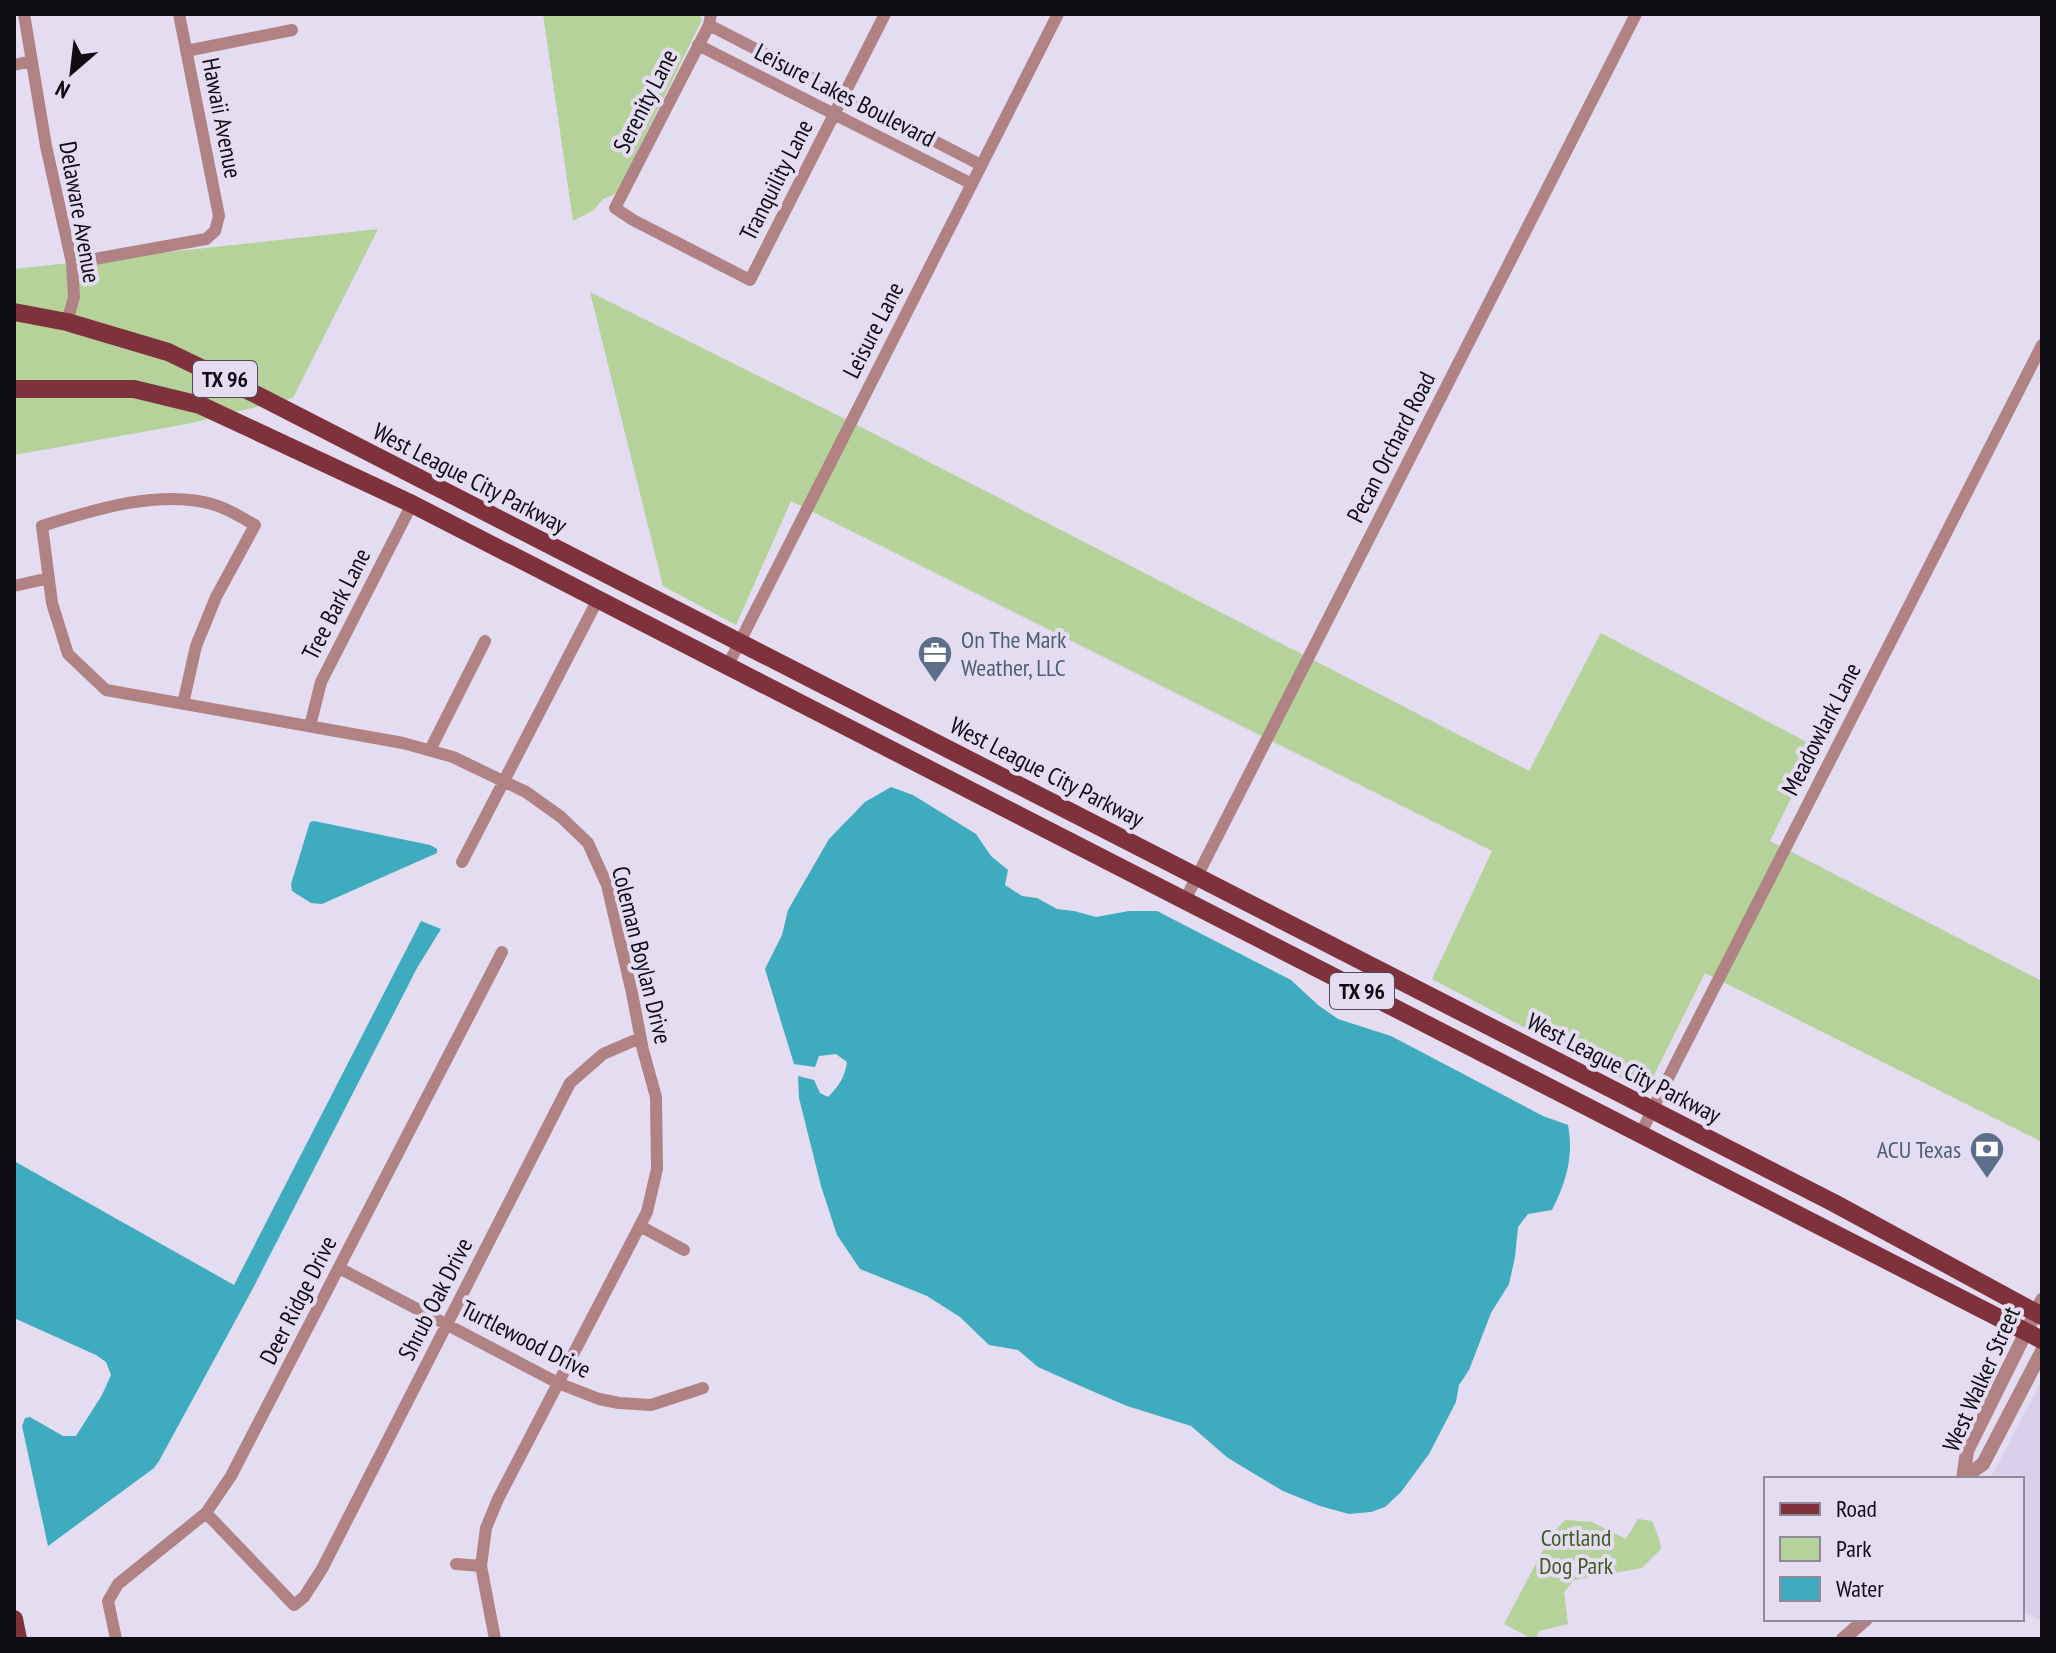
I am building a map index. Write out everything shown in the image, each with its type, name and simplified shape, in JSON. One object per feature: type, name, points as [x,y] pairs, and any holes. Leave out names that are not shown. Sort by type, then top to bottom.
[{"type":"main road","name":"West League City Parkway","points":[[14,312],[67,322],[168,352],[2040,1309]]},
{"type":"main road","name":"West League City Parkway","points":[[14,389],[134,389],[200,405],[412,504],[2034,1335]]},
{"type":"main road","points":[[412,504],[424,481]]},
{"type":"main road","points":[[14,1619],[18,1639]]},
{"type":"street","name":"Delaware Avenue","points":[[24,14],[46,146],[72,263],[74,297],[67,322]]},
{"type":"street","name":"Hawaii Avenue","points":[[72,263],[206,239],[215,231],[219,216],[179,14]]},
{"type":"street","name":"Tranquility Lane","points":[[750,280],[885,14]]},
{"type":"street","name":"Leisure Lane","points":[[727,667],[1058,14]]},
{"type":"street","name":"Pecan Orchard Road","points":[[1185,900],[1636,14]]},
{"type":"street","name":"Leisure Lakes Boulevard","points":[[710,20],[844,95],[981,165]]},
{"type":"street","name":"Serenity Lane","points":[[710,20],[615,208],[750,280]]},
{"type":"street","points":[[186,51],[292,30]]},
{"type":"street","name":"Leisure Lakes Boulevard","points":[[698,45],[972,184]]},
{"type":"street","points":[[14,65],[31,61]]},
{"type":"street","name":"Meadowlark Lane","points":[[1641,1133],[2042,345]]},
{"type":"street","name":"Coleman Boylan Drive","points":[[183,704],[196,646],[216,597],[255,525],[215,505],[171,497],[74,516],[42,526],[52,603],[68,654],[106,690],[183,704],[310,726],[403,743],[453,757],[526,792],[561,817],[588,843],[607,885],[656,1097],[657,1169],[647,1212],[498,1499],[486,1528],[481,1566],[495,1639]]},
{"type":"street","name":"Tree Bark Lane","points":[[310,726],[321,682],[412,504]]},
{"type":"street","points":[[14,586],[49,578]]},
{"type":"street","points":[[462,862],[597,601]]},
{"type":"street","points":[[430,750],[485,641]]},
{"type":"street","name":"Deer Ridge Drive","points":[[116,1639],[108,1601],[118,1584],[206,1513],[231,1476],[502,952]]},
{"type":"street","name":"Shrub Oak Drive","points":[[206,1513],[294,1605],[304,1597],[322,1569],[570,1083],[603,1054],[640,1038]]},
{"type":"street","points":[[640,1226],[684,1250]]},
{"type":"street","name":"Turtlewood Drive","points":[[339,1268],[558,1383],[599,1399],[651,1405],[703,1388]]},
{"type":"street","name":"West Walker Street","points":[[1963,1477],[1967,1451],[2034,1335],[2040,1309]]},
{"type":"street","name":"West Walker Street","points":[[1964,1477],[1983,1464],[2042,1351]]},
{"type":"street","points":[[456,1564],[481,1566]]},
{"type":"street","points":[[1843,1639],[1864,1621]]},
{"type":"shaded area","points":[[2042,1380],[2042,1622],[2024,1612],[2024,1477],[1991,1477]]},
{"type":"green space","points":[[543,14],[699,14],[702,20],[619,188],[594,210],[573,221]]},
{"type":"green space","points":[[378,229],[293,398],[187,424],[14,455],[14,269]]},
{"type":"green space","points":[[590,292],[859,426],[1529,771],[1601,633],[1816,747],[1770,841],[2042,981],[2042,1142],[1705,973],[1646,1091],[1432,979],[1492,851],[791,501],[736,625],[663,586]]},
{"type":"green space","name":"Cortland Dog Park","points":[[1638,1519],[1652,1521],[1661,1549],[1642,1568],[1574,1580],[1564,1592],[1568,1624],[1539,1631],[1536,1639],[1504,1624],[1550,1537],[1565,1520],[1592,1522],[1626,1539]]},
{"type":"water","points":[[891,787],[913,795],[976,834],[991,856],[1008,870],[1005,885],[1022,896],[1037,898],[1057,909],[1096,917],[1129,911],[1157,911],[1291,980],[1338,1019],[1391,1036],[1543,1116],[1568,1125],[1568,1169],[1552,1210],[1528,1214],[1518,1227],[1509,1284],[1491,1313],[1469,1370],[1459,1385],[1456,1402],[1429,1454],[1401,1492],[1385,1507],[1349,1514],[1283,1491],[1228,1458],[1191,1426],[1127,1406],[1085,1388],[1038,1367],[1018,1350],[989,1345],[960,1317],[927,1296],[860,1269],[837,1235],[799,1098],[798,1076],[814,1080],[820,1093],[828,1097],[841,1081],[847,1062],[836,1054],[819,1056],[815,1067],[794,1064],[765,969],[782,935],[788,910],[829,839],[865,802]]},
{"type":"water","points":[[310,822],[430,845],[437,849],[437,853],[322,904],[311,903],[292,891],[291,884]]},
{"type":"water","points":[[421,921],[441,929],[417,968],[251,1292],[159,1461],[154,1468],[48,1546],[22,1426],[25,1418],[30,1417],[63,1436],[76,1436],[111,1375],[106,1362],[96,1355],[14,1318],[14,1161],[234,1285]]},
{"type":"place","name":"On The Mark Weather, LLC","points":[[935,684]]},
{"type":"place","name":"ACU Texas","points":[[1987,1180]]}]
